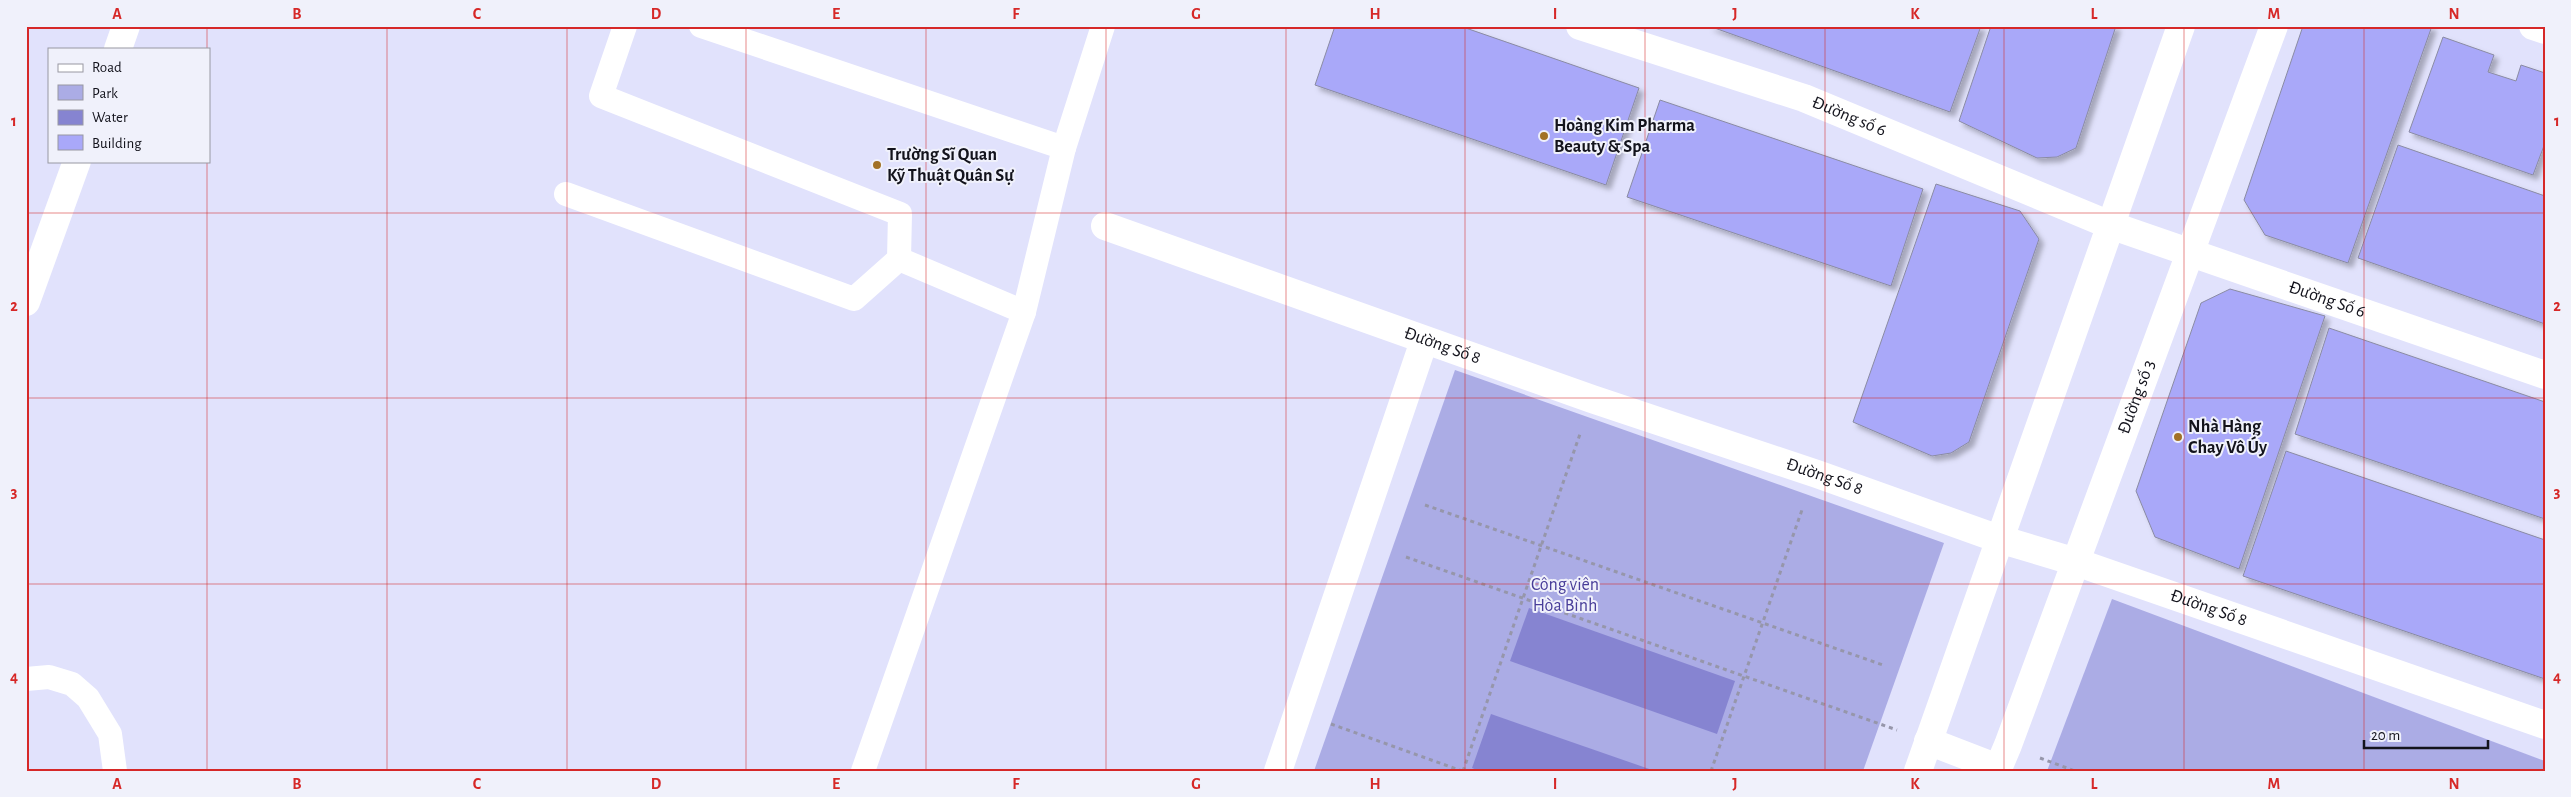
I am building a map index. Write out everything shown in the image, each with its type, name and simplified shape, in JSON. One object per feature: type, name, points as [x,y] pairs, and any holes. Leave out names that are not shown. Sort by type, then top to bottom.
[{"type":"street","points":[[118,48],[126,26]]},
{"type":"street","name":"Đường số 6","points":[[1580,26],[1804,98],[2110,225]]},
{"type":"street","points":[[1918,771],[2181,26]]},
{"type":"street","name":"Đường số 3","points":[[1928,741],[1997,769],[2008,745],[2192,254],[2274,26]]},
{"type":"street","points":[[2533,26],[2545,30]]},
{"type":"street","points":[[26,302],[77,162]]},
{"type":"street","name":"Đường Số 6","points":[[2110,225],[2545,375]]},
{"type":"street","name":"Đường Số 8","points":[[1106,226],[1424,341],[1817,474],[1999,539],[2076,562],[2545,725]]},
{"type":"street","points":[[1278,771],[1424,341]]},
{"type":"lane","points":[[566,194],[854,299],[900,259],[900,214],[601,96],[625,26]]},
{"type":"lane","points":[[701,26],[1064,148]]},
{"type":"lane","points":[[863,771],[1024,312],[1064,148],[1103,26]]},
{"type":"lane","points":[[900,259],[1024,312]]},
{"type":"lane","points":[[26,679],[49,677],[72,684],[88,698],[110,734],[115,771]]},
{"type":"path","points":[[1298,713],[1463,771],[1582,429]]},
{"type":"path","points":[[1711,771],[1806,499]]},
{"type":"path","points":[[1425,505],[1883,664]]},
{"type":"path","points":[[1406,556],[1928,741]]},
{"type":"green space","name":"Công viên Hòa Bình","points":[[1455,370],[1944,543],[1863,771],[1314,771]]},
{"type":"green space","points":[[2112,599],[2545,761],[2545,771],[2047,771]]},
{"type":"water","points":[[1529,608],[1735,681],[1717,734],[1510,661]]},
{"type":"water","points":[[1491,714],[1655,771],[1479,771],[1472,768]]},
{"type":"building","name":"Hoàng Kim Pharma Beauty & Spa","points":[[1335,26],[1460,26],[1639,88],[1606,185],[1315,85]]},
{"type":"building","points":[[1709,26],[1981,26],[1950,112]]},
{"type":"building","points":[[1991,26],[2116,26],[2076,148],[2057,157],[2037,158],[1959,121]]},
{"type":"building","points":[[2303,26],[2432,26],[2348,263],[2265,235],[2244,200]]},
{"type":"building","points":[[2443,37],[2494,55],[2488,72],[2516,81],[2521,65],[2545,73],[2545,143],[2533,175],[2409,132]]},
{"type":"building","points":[[1660,100],[1923,189],[1891,286],[1627,197]]},
{"type":"building","points":[[2398,145],[2545,196],[2545,324],[2358,258]]},
{"type":"building","points":[[1936,184],[2020,211],[2039,239],[1969,442],[1951,453],[1932,456],[1853,422]]},
{"type":"building","points":[[2230,289],[2325,316],[2239,569],[2155,537],[2136,491],[2201,303]]},
{"type":"building","points":[[2329,328],[2545,402],[2545,519],[2295,434]]},
{"type":"building","points":[[2286,451],[2545,540],[2545,679],[2243,576]]},
{"type":"place","name":"Hoàng Kim Pharma Beauty & Spa","points":[[1544,136]]},
{"type":"place","name":"Trường Sĩ Quan Kỹ Thuật Quân Sự","points":[[877,165]]},
{"type":"place","name":"Nhà Hàng Chay Vô Úy","points":[[2178,437]]}]
